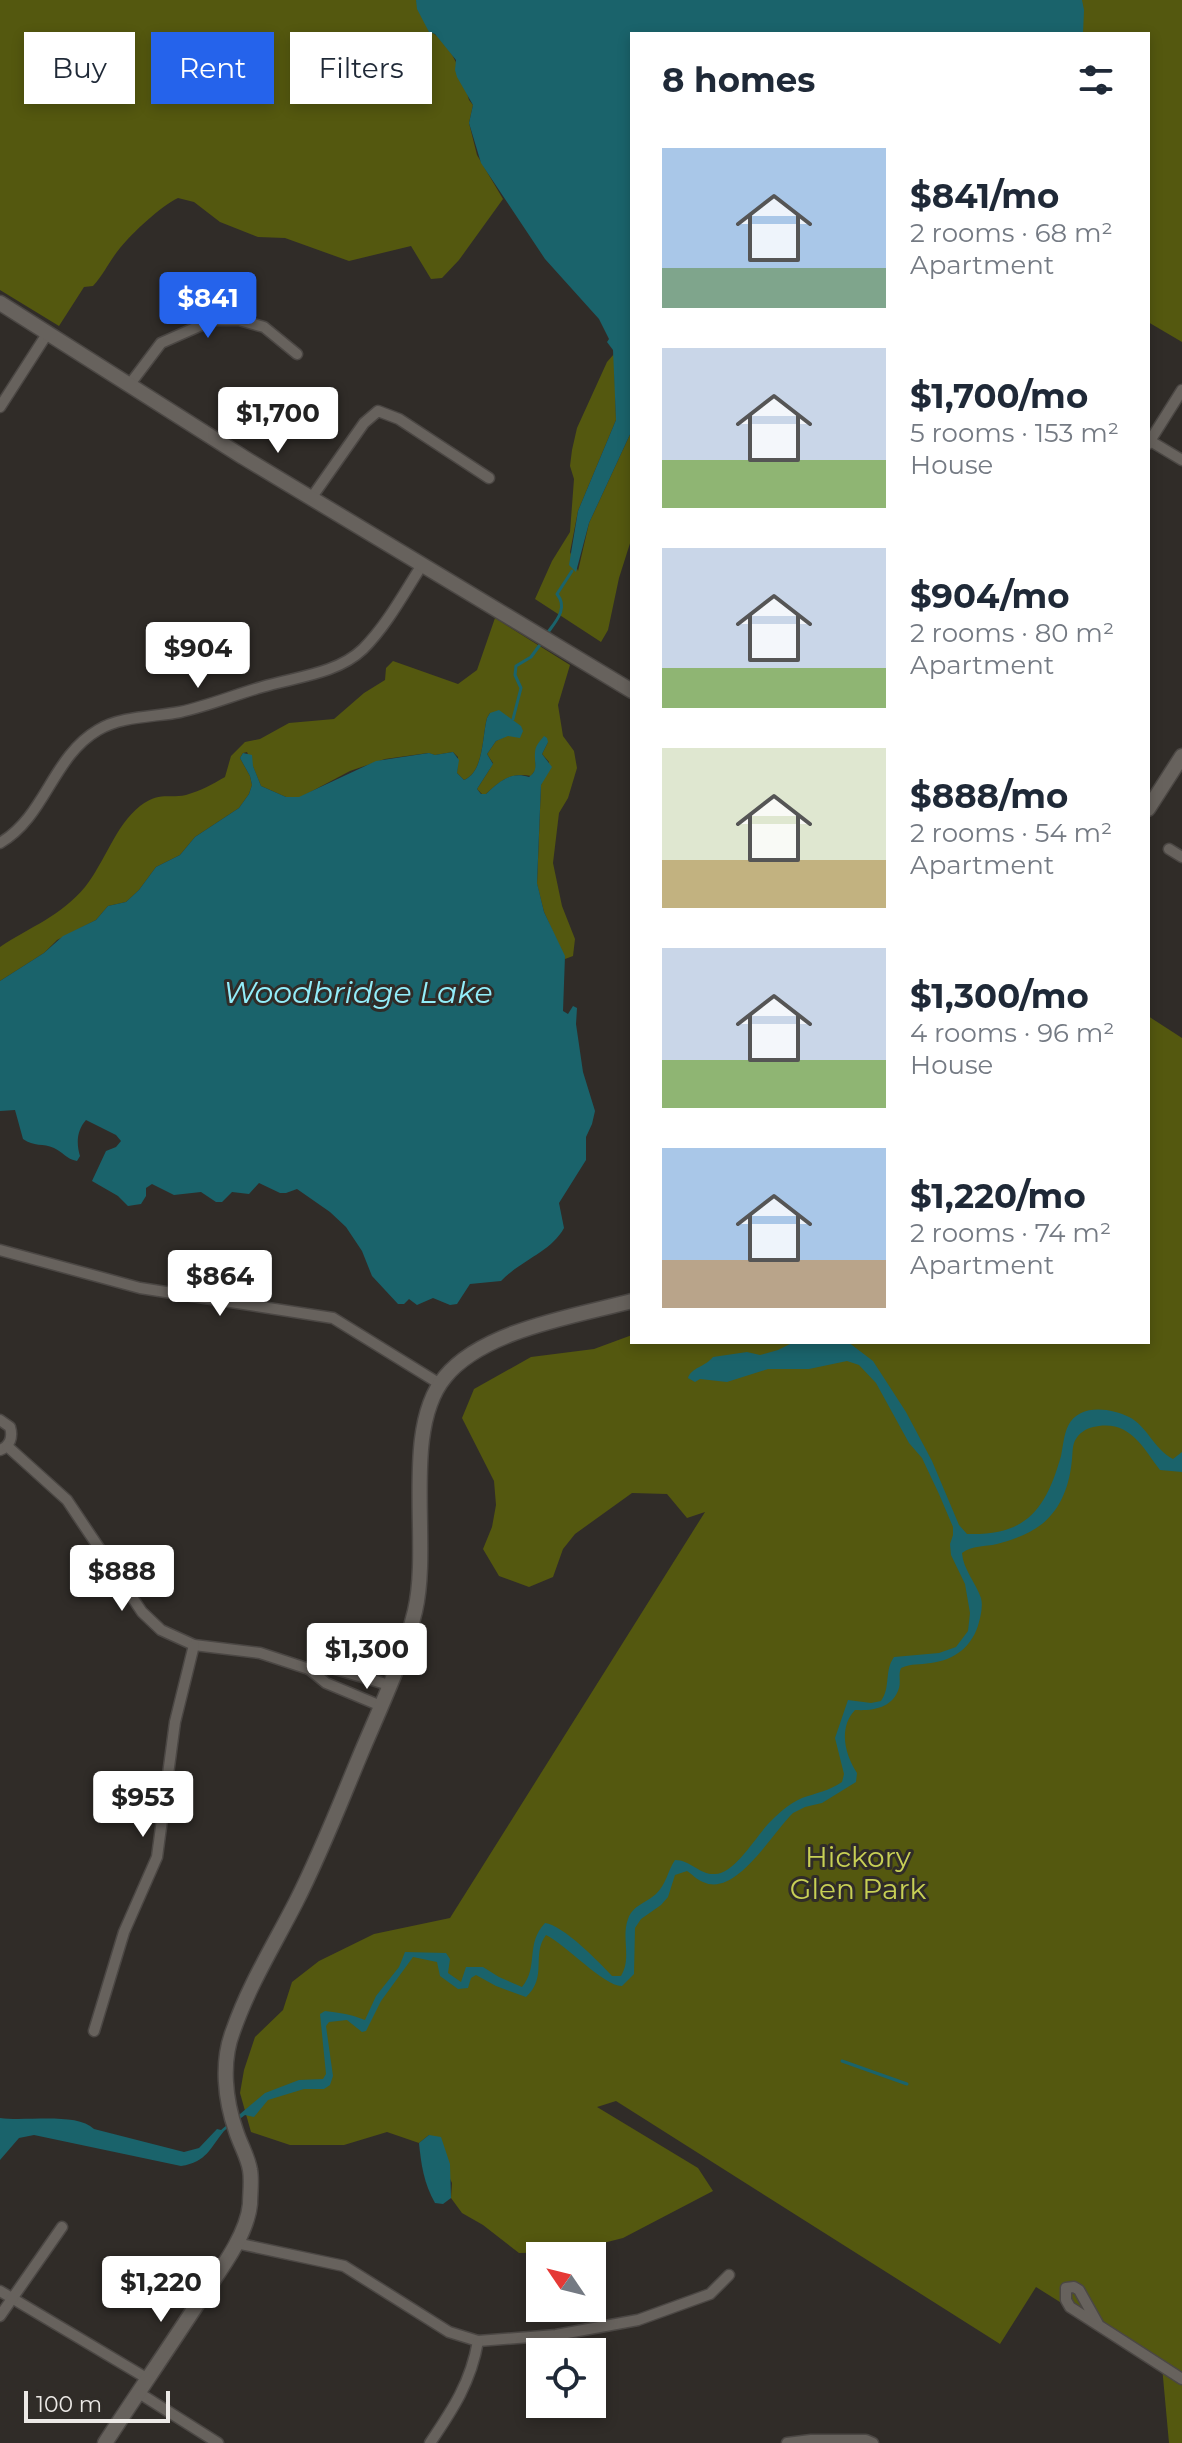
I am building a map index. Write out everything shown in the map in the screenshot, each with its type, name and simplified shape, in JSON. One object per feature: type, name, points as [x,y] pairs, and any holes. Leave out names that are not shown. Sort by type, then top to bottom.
[{"type":"street","points":[[0,303],[422,565],[630,690]]},
{"type":"street","points":[[130,384],[161,343],[213,320],[239,320],[264,327],[297,354]]},
{"type":"street","points":[[0,407],[47,334]]},
{"type":"street","points":[[1182,390],[1150,443],[1182,460]]},
{"type":"street","points":[[312,497],[364,423],[378,411],[399,419],[489,478]]},
{"type":"street","points":[[0,843],[38,807],[71,750],[99,729],[134,719],[203,707],[263,687],[321,673],[361,651],[422,565]]},
{"type":"street","points":[[1150,806],[1182,756]]},
{"type":"street","points":[[1169,849],[1182,857]]},
{"type":"street","points":[[0,1250],[140,1288],[333,1318],[440,1384]]},
{"type":"street","points":[[105,2443],[236,2243],[249,2209],[250,2170],[227,2098],[230,2036],[250,1986],[297,1900],[324,1842],[410,1629],[419,1591],[424,1424],[430,1398],[466,1357],[499,1340],[630,1302]]},
{"type":"street","points":[[0,1420],[7,1424],[11,1432],[4,1448],[67,1500],[142,1612],[161,1630],[194,1645],[260,1653],[309,1669],[332,1668],[389,1685]]},
{"type":"street","points":[[94,2031],[124,1932],[157,1857],[175,1722],[194,1645]]},
{"type":"street","points":[[309,1669],[326,1683],[381,1706]]},
{"type":"street","points":[[0,2316],[62,2227]]},
{"type":"street","points":[[236,2243],[344,2266],[449,2332],[478,2341],[556,2335],[638,2320],[710,2294],[729,2275]]},
{"type":"street","points":[[0,2291],[148,2379]]},
{"type":"street","points":[[1098,2324],[1182,2379]]},
{"type":"street","points":[[430,2443],[473,2369],[478,2341]]},
{"type":"street","points":[[139,2393],[218,2443]]},
{"type":"street","points":[[787,2443],[811,2440],[866,2440],[873,2443]]},
{"type":"green space","points":[[0,0],[416,0],[431,32],[290,32],[290,104],[432,104],[432,33],[450,51],[460,71],[473,105],[469,123],[477,155],[503,199],[459,260],[442,278],[431,279],[411,246],[349,261],[285,238],[258,237],[220,222],[194,202],[178,198],[125,242],[93,286],[84,287],[59,326],[0,290]]},
{"type":"green space","points":[[612,0],[1182,0],[1182,342],[1150,323],[1150,32],[666,32]]},
{"type":"green space","points":[[614,354],[616,420],[578,511],[570,552],[578,571],[589,523],[630,434],[630,543],[608,630],[601,642],[535,599],[552,561],[570,532],[574,479],[570,466],[572,450],[577,428],[607,362]]},
{"type":"green space","points":[[495,618],[570,665],[558,705],[563,736],[574,751],[577,768],[568,798],[559,813],[553,863],[562,906],[575,939],[573,956],[565,959],[544,912],[537,884],[541,785],[549,762],[542,754],[548,742],[535,754],[536,769],[531,776],[512,777],[482,794],[477,789],[493,763],[487,754],[496,741],[508,735],[520,737],[490,713],[479,762],[471,776],[464,780],[457,773],[458,757],[453,752],[428,753],[385,759],[350,771],[299,798],[286,797],[261,786],[247,752],[243,753],[240,758],[252,785],[239,808],[195,837],[180,855],[156,867],[126,902],[108,906],[96,920],[57,940],[44,953],[0,981],[0,947],[76,897],[131,814],[140,806],[158,797],[191,793],[225,777],[231,756],[245,742],[260,739],[289,723],[334,719],[364,693],[385,680],[386,668],[393,661],[458,684],[477,670]]},
{"type":"green space","name":"Hickory Glen Park","points":[[1150,1017],[1182,1038],[1182,2443],[1169,2443],[1162,2366],[1036,2287],[1000,2344],[616,2101],[597,2107],[698,2168],[713,2191],[623,2238],[606,2242],[526,2242],[526,2253],[519,2253],[462,2213],[451,2198],[452,2183],[429,2135],[419,2143],[387,2132],[344,2145],[290,2145],[251,2132],[240,2093],[244,2070],[255,2037],[283,2010],[292,1982],[319,1961],[374,1934],[450,1918],[705,1512],[687,1518],[667,1494],[632,1493],[575,1534],[563,1549],[553,1577],[529,1587],[499,1576],[483,1549],[496,1505],[494,1481],[462,1418],[474,1389],[531,1357],[594,1349],[630,1336],[630,1344],[1150,1344]]},
{"type":"water","points":[[416,0],[1082,0],[1084,10],[1083,32],[630,32],[630,434],[589,523],[576,572],[569,565],[578,511],[616,420],[613,350],[599,319],[545,259],[481,163],[469,123],[473,105],[457,77],[456,60],[435,34],[429,32],[417,9]]},
{"type":"water","name":"Woodbridge Lake","points":[[499,710],[521,726],[523,731],[520,738],[508,736],[496,741],[487,754],[493,764],[477,789],[481,794],[486,794],[510,777],[529,777],[535,769],[537,746],[544,736],[548,742],[542,754],[552,767],[541,785],[537,883],[544,912],[565,956],[563,1011],[568,1014],[573,1006],[577,1008],[576,1024],[583,1072],[595,1111],[586,1137],[586,1160],[559,1203],[564,1228],[544,1250],[501,1281],[470,1284],[457,1304],[450,1305],[433,1298],[417,1305],[409,1299],[404,1304],[398,1304],[372,1276],[362,1251],[346,1227],[297,1189],[280,1193],[259,1183],[249,1194],[232,1192],[222,1202],[216,1202],[201,1192],[174,1195],[152,1184],[146,1188],[141,1204],[128,1206],[118,1196],[92,1181],[106,1151],[121,1141],[116,1135],[86,1120],[79,1132],[80,1156],[77,1161],[54,1148],[23,1139],[15,1110],[0,1111],[0,981],[44,953],[63,936],[96,920],[108,906],[126,902],[156,867],[180,855],[195,837],[239,808],[252,785],[240,758],[243,753],[252,755],[261,786],[286,797],[299,797],[376,761],[429,753],[453,752],[459,760],[457,773],[464,780],[471,776],[479,762],[487,718],[490,713]]},
{"type":"water","points":[[790,1344],[851,1344],[873,1361],[906,1412],[932,1461],[959,1525],[967,1534],[1005,1530],[1031,1515],[1049,1490],[1068,1426],[1087,1411],[1113,1411],[1129,1417],[1166,1455],[1173,1459],[1182,1452],[1182,1472],[1160,1470],[1142,1445],[1120,1428],[1099,1426],[1080,1434],[1074,1444],[1064,1494],[1049,1518],[1021,1536],[962,1553],[982,1604],[976,1631],[968,1645],[948,1659],[901,1668],[899,1688],[892,1700],[875,1709],[855,1710],[850,1717],[845,1742],[857,1773],[856,1782],[822,1803],[793,1813],[752,1861],[728,1881],[715,1884],[703,1882],[687,1871],[675,1875],[668,1897],[641,1919],[635,1928],[634,1974],[622,1986],[595,1973],[546,1935],[540,1950],[536,1982],[526,1997],[476,1975],[471,1978],[468,1988],[458,1989],[440,1976],[437,1962],[413,1957],[381,2001],[366,2031],[362,2032],[347,2020],[329,2022],[326,2026],[333,2076],[330,2085],[324,2089],[304,2089],[268,2100],[254,2117],[245,2115],[226,2129],[197,2161],[181,2166],[34,2135],[19,2138],[0,2160],[0,2118],[75,2121],[94,2129],[184,2152],[199,2148],[217,2129],[221,2130],[265,2093],[299,2080],[323,2079],[326,2074],[320,2014],[336,2012],[365,2020],[376,1996],[399,1967],[405,1952],[446,1953],[450,1959],[448,1973],[461,1982],[466,1967],[483,1967],[522,1987],[530,1972],[535,1939],[545,1923],[571,1937],[612,1976],[621,1976],[626,1962],[626,1926],[630,1914],[659,1890],[675,1860],[709,1874],[722,1872],[737,1862],[768,1824],[788,1806],[842,1782],[844,1774],[835,1738],[848,1700],[881,1701],[894,1657],[939,1653],[956,1647],[968,1631],[970,1613],[965,1584],[951,1555],[953,1527],[939,1494],[922,1458],[909,1443],[876,1383],[859,1365],[847,1361],[809,1369],[768,1369],[727,1382],[700,1379],[695,1382],[688,1378],[692,1371],[713,1357],[747,1352],[760,1355]]},
{"type":"water","points":[[429,2135],[441,2137],[450,2164],[451,2198],[443,2204],[435,2203],[422,2166],[419,2143]]},
{"type":"waterway","points":[[546,635],[561,610],[557,594],[572,571]]},
{"type":"waterway","points":[[513,719],[521,688],[515,675],[516,666],[531,657],[542,642]]},
{"type":"waterway","points":[[842,2061],[907,2084]]}]
